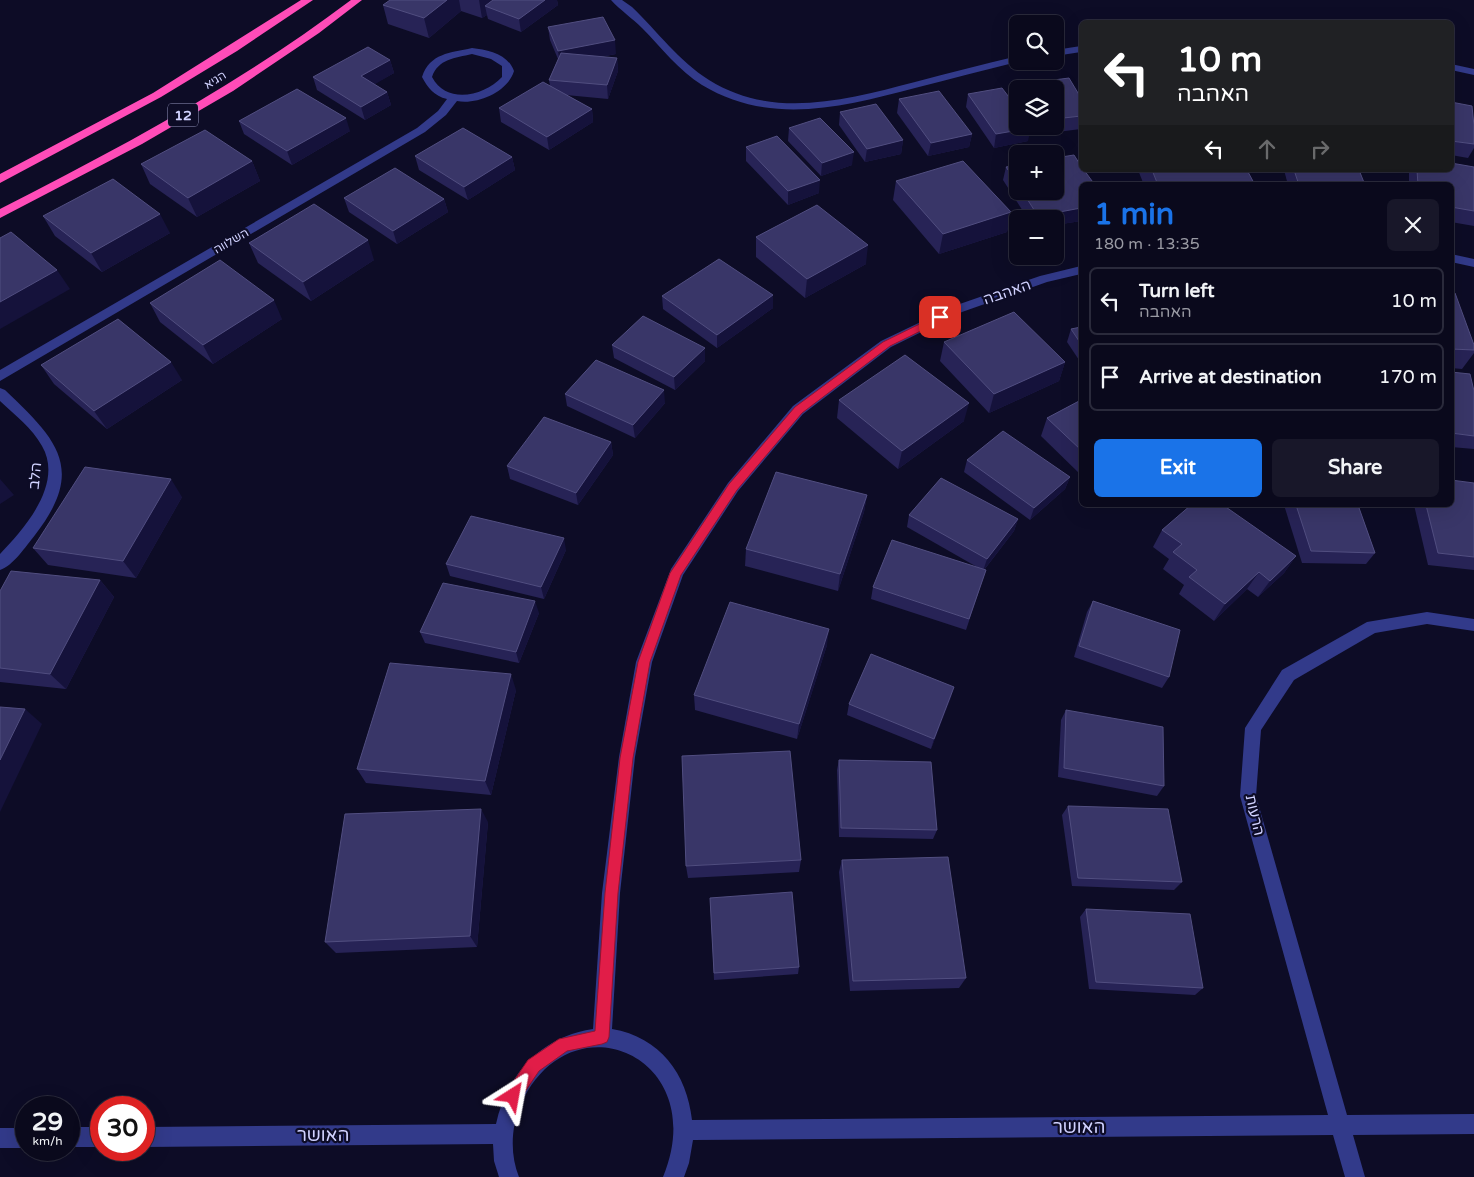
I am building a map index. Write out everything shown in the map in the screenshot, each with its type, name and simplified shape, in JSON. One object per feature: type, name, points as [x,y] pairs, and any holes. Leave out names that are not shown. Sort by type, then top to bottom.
[{"type":"highway","name":"הגיא","points":[[0,179],[71,144],[236,50],[308,0]]},
{"type":"highway","name":"הגיא","points":[[0,214],[99,163],[182,116],[268,63],[357,0]]},
{"type":"street","points":[[616,0],[642,21],[664,47],[692,73],[723,93],[747,101],[768,105],[794,108],[840,104],[1009,61]]},
{"type":"street","points":[[1064,51],[1079,48]]},
{"type":"street","points":[[472,51],[493,55],[507,64],[508,74],[504,82],[494,90],[479,96],[454,97],[435,91],[428,83],[427,74],[432,65],[442,58],[456,53],[472,51]]},
{"type":"street","points":[[1454,68],[1474,72]]},
{"type":"street","name":"השלווה","points":[[0,376],[421,130],[442,113],[454,97]]},
{"type":"street","points":[[1454,259],[1474,263]]},
{"type":"street","name":"האהבה","points":[[602,1037],[611,893],[627,758],[644,662],[676,573],[733,487],[798,410],[886,344],[958,308],[1044,279],[1079,270]]},
{"type":"street","name":"הלב","points":[[0,393],[39,432],[54,455],[55,477],[49,501],[35,526],[0,564]]},
{"type":"street","name":"הרעות","points":[[1355,1177],[1248,796],[1253,728],[1288,675],[1372,626],[1427,618],[1474,625]]},
{"type":"street","points":[[509,1177],[502,1134],[513,1096],[534,1066],[564,1044],[602,1037],[631,1042],[658,1061],[678,1092],[684,1130],[678,1168],[673,1177]]},
{"type":"street","name":"האושר","points":[[684,1130],[1474,1124]]},
{"type":"street","name":"האושר","points":[[155,1137],[502,1134]]},
{"type":"street","points":[[0,1138],[15,1138]]},
{"type":"building","points":[[390,0],[447,0],[424,18],[383,5]]},
{"type":"building","points":[[493,0],[545,0],[519,19],[485,6]]},
{"type":"building","points":[[603,17],[615,40],[558,51],[548,27]]},
{"type":"building","points":[[368,47],[390,60],[361,76],[387,92],[361,107],[313,77]]},
{"type":"building","points":[[561,53],[617,58],[607,85],[549,80]]},
{"type":"building","points":[[1069,78],[1079,95],[1079,116],[1064,118],[1064,80],[1054,80]]},
{"type":"building","points":[[543,82],[592,109],[547,137],[499,108]]},
{"type":"building","points":[[1002,88],[1009,97],[1009,132],[996,134],[968,94]]},
{"type":"building","points":[[297,89],[346,118],[287,151],[239,121]]},
{"type":"building","points":[[939,91],[972,134],[931,143],[899,99]]},
{"type":"building","points":[[1454,103],[1472,106],[1474,144],[1454,141]]},
{"type":"building","points":[[876,104],[903,140],[867,149],[840,112]]},
{"type":"building","points":[[820,118],[854,152],[822,163],[789,128]]},
{"type":"building","points":[[463,128],[512,157],[464,187],[415,156]]},
{"type":"building","points":[[205,130],[252,161],[188,198],[141,164]]},
{"type":"building","points":[[777,136],[820,180],[788,191],[746,147]]},
{"type":"building","points":[[1074,155],[1079,163],[1079,172],[1085,172],[1093,182],[1079,182],[1079,208],[1064,211],[1034,210],[1028,200],[1064,200],[1064,157]]},
{"type":"building","points":[[963,161],[1009,210],[1009,213],[943,234],[896,181]]},
{"type":"building","points":[[1454,164],[1474,167],[1474,211],[1454,208],[1454,182],[1418,182],[1417,172],[1454,172]]},
{"type":"building","points":[[395,168],[444,199],[393,231],[344,198]]},
{"type":"building","points":[[1153,172],[1248,172],[1253,182],[1157,182]]},
{"type":"building","points":[[1295,172],[1360,172],[1364,182],[1298,182]]},
{"type":"building","points":[[113,179],[160,214],[91,253],[43,216]]},
{"type":"building","points":[[314,204],[368,240],[303,282],[249,243]]},
{"type":"building","points":[[817,205],[868,245],[807,279],[756,237]]},
{"type":"building","points":[[11,232],[57,270],[0,302],[0,238]]},
{"type":"building","points":[[719,259],[773,295],[717,335],[662,296]]},
{"type":"building","points":[[220,260],[274,300],[203,345],[150,303]]},
{"type":"building","points":[[1454,293],[1474,345],[1474,350],[1454,349]]},
{"type":"building","points":[[1014,312],[1065,362],[994,394],[944,342]]},
{"type":"building","points":[[643,316],[705,348],[674,377],[612,345]]},
{"type":"building","points":[[118,319],[171,362],[94,411],[41,365]]},
{"type":"building","points":[[1079,327],[1079,341],[1071,329]]},
{"type":"building","points":[[905,355],[969,403],[902,451],[839,400]]},
{"type":"building","points":[[596,360],[664,390],[633,425],[565,394]]},
{"type":"building","points":[[1454,372],[1470,374],[1474,391],[1474,436],[1454,433]]},
{"type":"building","points":[[1079,401],[1079,448],[1047,418]]},
{"type":"building","points":[[544,417],[611,442],[576,493],[507,466]]},
{"type":"building","points":[[1003,431],[1070,477],[1034,508],[967,460]]},
{"type":"building","points":[[85,467],[171,479],[123,561],[33,548]]},
{"type":"building","points":[[776,472],[867,495],[840,574],[746,549]]},
{"type":"building","points":[[941,478],[1018,519],[987,559],[909,515]]},
{"type":"building","points":[[1454,480],[1474,483],[1474,557],[1438,553],[1426,507],[1454,507]]},
{"type":"building","points":[[1189,507],[1226,507],[1296,556],[1270,581],[1259,572],[1225,604],[1189,577],[1197,570],[1173,552],[1182,544],[1162,530]]},
{"type":"building","points":[[1297,507],[1359,507],[1375,553],[1311,551]]},
{"type":"building","points":[[471,516],[564,538],[541,587],[446,564]]},
{"type":"building","points":[[892,540],[986,570],[969,619],[873,587]]},
{"type":"building","points":[[11,571],[100,580],[50,674],[0,668],[0,591]]},
{"type":"building","points":[[443,583],[535,601],[516,652],[420,632]]},
{"type":"building","points":[[1093,601],[1180,630],[1169,677],[1079,646]]},
{"type":"building","points":[[730,602],[829,629],[799,724],[694,695]]},
{"type":"building","points":[[871,654],[954,687],[934,739],[849,704]]},
{"type":"building","points":[[390,663],[511,674],[485,781],[357,769]]},
{"type":"building","points":[[0,707],[25,709],[0,760]]},
{"type":"building","points":[[1066,710],[1163,727],[1164,786],[1064,768]]},
{"type":"building","points":[[790,751],[801,860],[686,866],[682,756]]},
{"type":"building","points":[[839,760],[931,762],[937,830],[841,828]]},
{"type":"building","points":[[1068,806],[1168,809],[1182,882],[1078,878]]},
{"type":"building","points":[[481,809],[470,936],[325,942],[345,814]]},
{"type":"building","points":[[948,857],[966,978],[853,981],[842,860]]},
{"type":"building","points":[[792,892],[799,967],[714,973],[710,898]]},
{"type":"building","points":[[1086,909],[1190,914],[1203,988],[1096,982]]},
{"type":"route","points":[[513,1096],[534,1066],[564,1044],[598,1036],[602,1037],[611,893],[627,758],[644,662],[676,573],[733,487],[798,410],[886,344],[940,317]]}]
